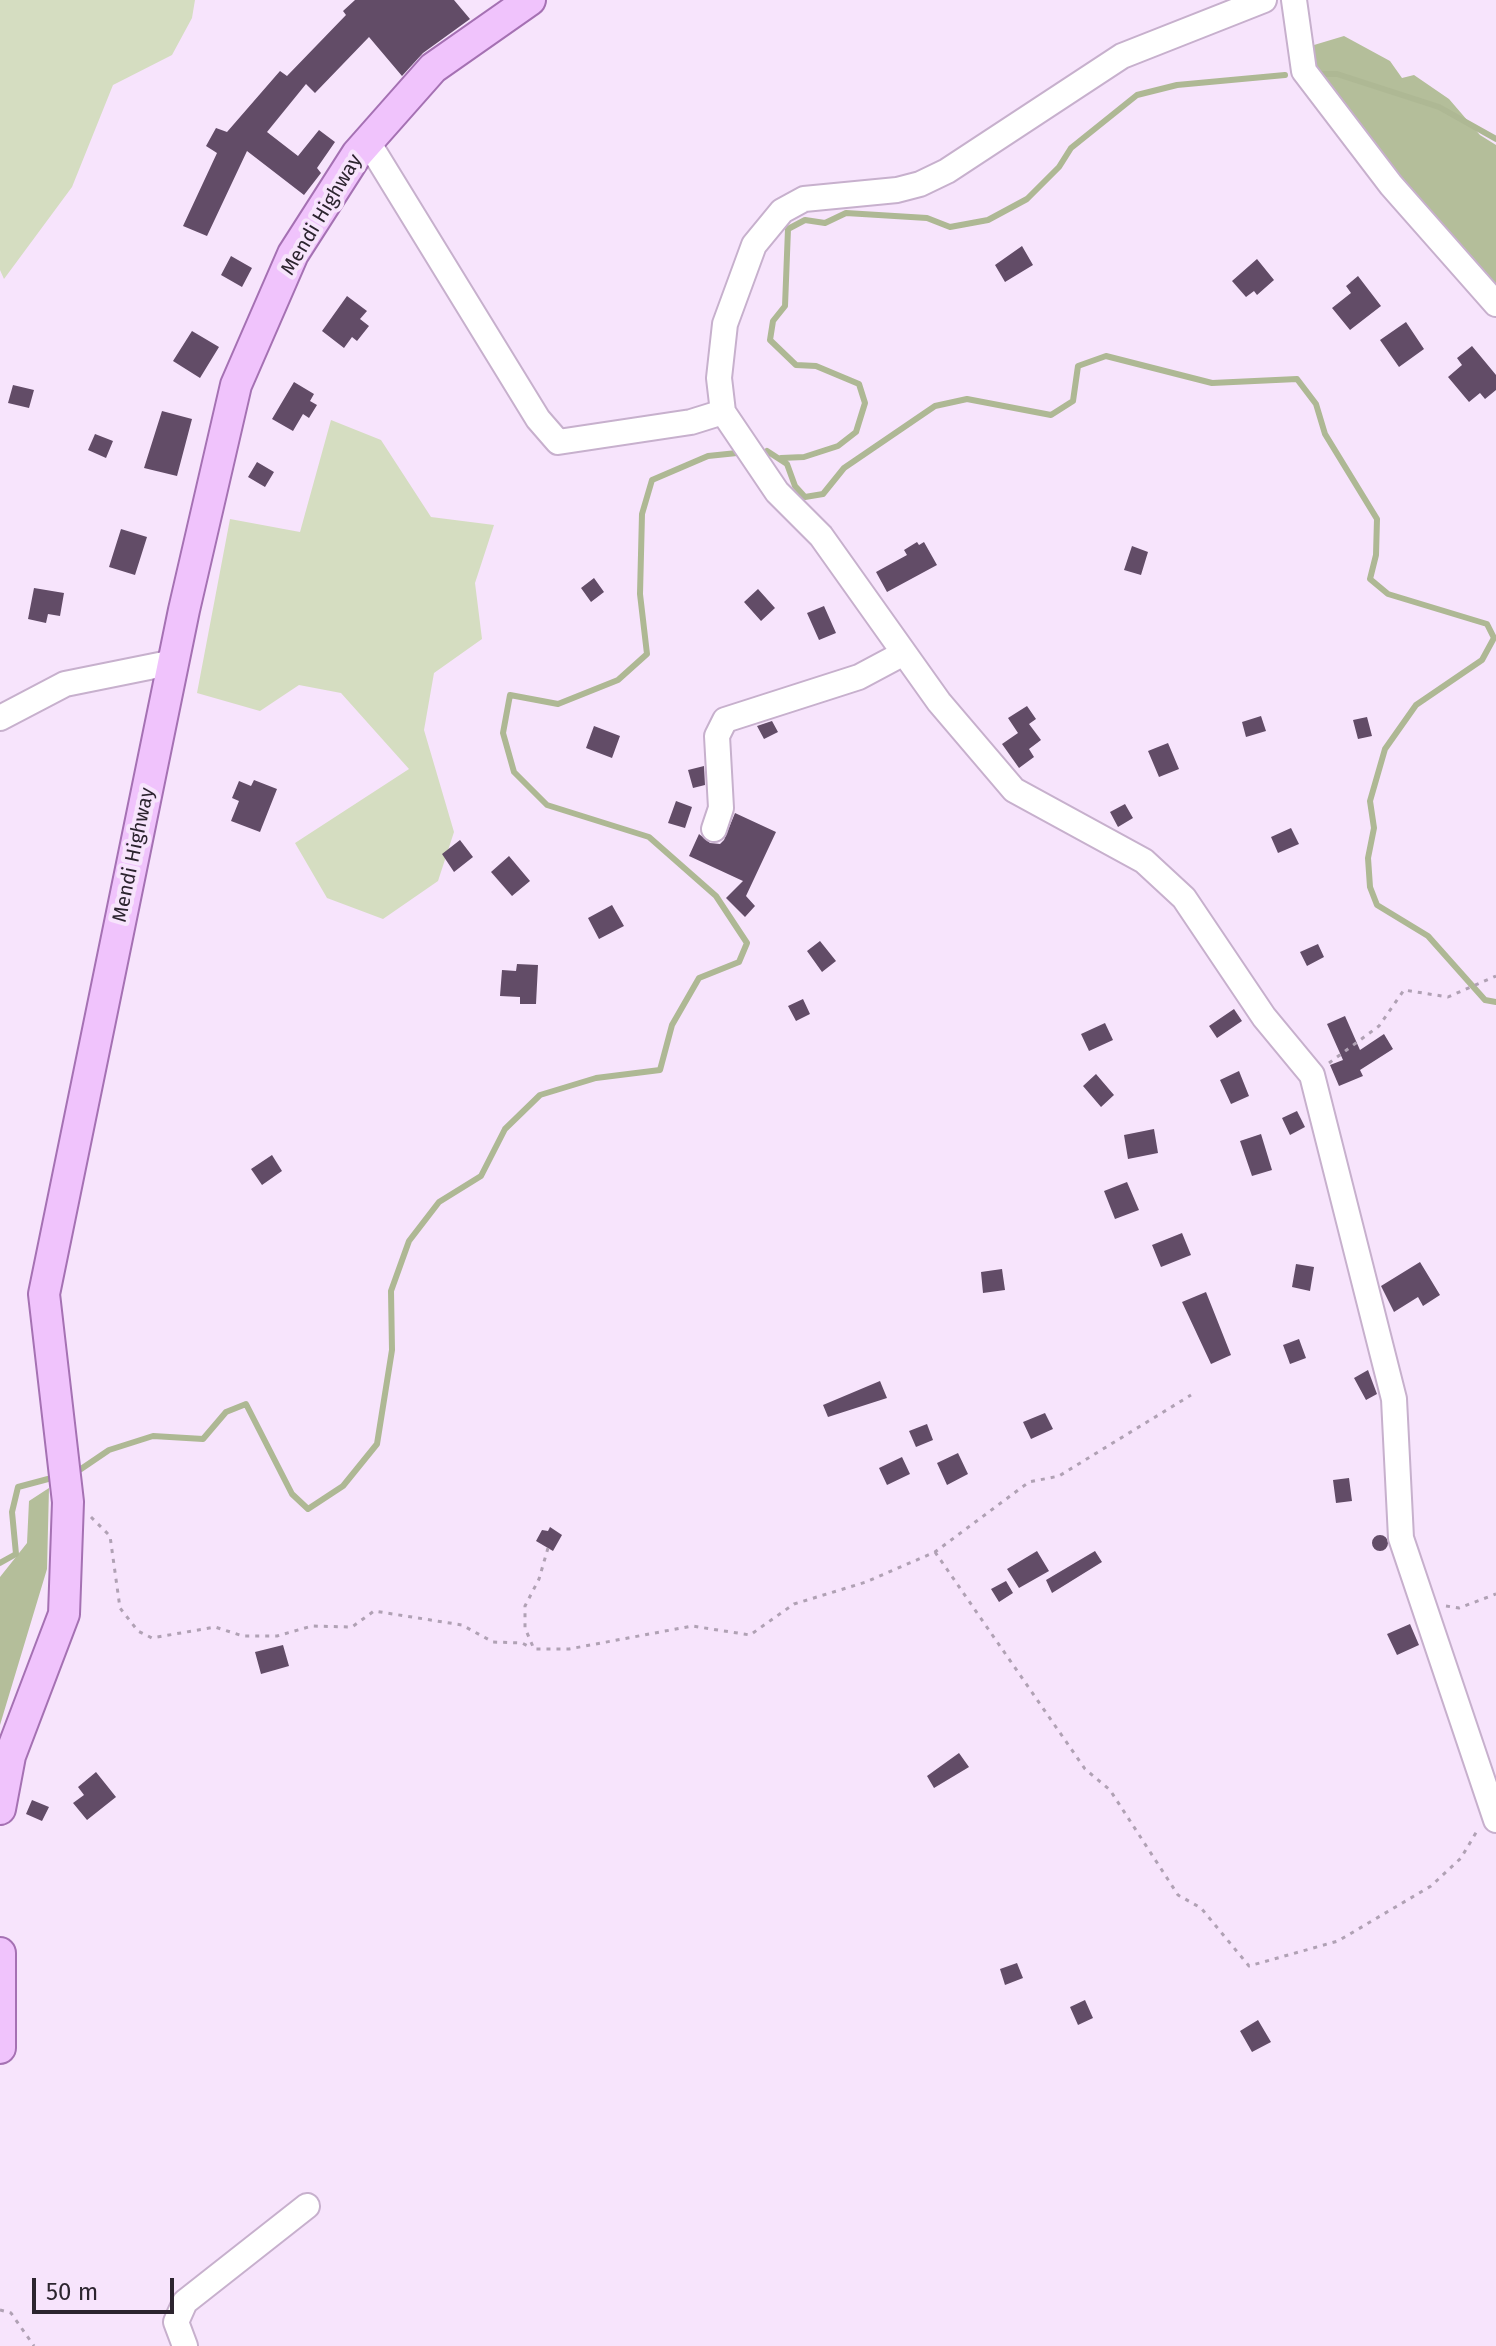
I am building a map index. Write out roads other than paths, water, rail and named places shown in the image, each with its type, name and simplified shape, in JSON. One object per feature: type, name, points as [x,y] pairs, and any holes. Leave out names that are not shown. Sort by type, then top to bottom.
[{"type":"main road","name":"Mendi Highway","points":[[0,1809],[10,1756],[64,1614],[67,1514],[44,1294],[174,662],[236,385],[293,254],[368,142],[433,68],[530,0]]},
{"type":"main road","points":[[0,1953],[0,2048]]},
{"type":"street","points":[[1264,0],[1122,56],[947,171],[920,184],[897,190],[804,199],[782,211],[754,245],[725,324],[719,378],[723,412],[777,492],[821,536],[939,702],[1014,790],[1144,861],[1184,898],[1264,1017],[1312,1075],[1394,1399],[1401,1538],[1496,1820]]},
{"type":"street","points":[[1294,0],[1304,71],[1391,185],[1496,304]]},
{"type":"street","points":[[368,142],[538,419],[558,442],[691,422],[723,412]]},
{"type":"street","points":[[714,829],[721,808],[717,736],[725,720],[859,677],[904,653]]},
{"type":"street","points":[[0,718],[65,684],[174,662]]},
{"type":"street","points":[[185,2346],[176,2322],[185,2302],[307,2206]]},
{"type":"waterway","points":[[1317,74],[1337,74],[1439,107],[1496,139]]},
{"type":"waterway","points":[[781,458],[804,457],[838,446],[856,432],[865,403],[859,384],[816,366],[796,365],[770,340],[773,321],[785,306],[788,229],[805,220],[825,223],[846,213],[927,218],[950,227],[988,220],[1027,199],[1059,167],[1071,148],[1137,95],[1177,85],[1285,75]]},
{"type":"waterway","points":[[767,451],[787,464],[795,486],[805,497],[823,494],[844,468],[935,406],[967,399],[1051,415],[1073,401],[1078,366],[1106,356],[1212,383],[1297,379],[1316,404],[1325,434],[1377,519],[1376,555],[1370,579],[1388,594],[1487,624],[1494,638],[1482,660],[1416,705],[1385,749],[1370,801],[1374,828],[1368,858],[1370,887],[1377,905],[1428,936],[1485,1000],[1496,1002]]},
{"type":"waterway","points":[[81,1469],[109,1450],[153,1436],[203,1439],[226,1412],[246,1404],[292,1494],[308,1509],[343,1486],[377,1444],[392,1350],[391,1291],[409,1241],[439,1202],[481,1176],[505,1129],[540,1095],[596,1078],[660,1070],[672,1025],[699,978],[739,962],[747,943],[716,896],[649,837],[547,805],[514,772],[503,733],[510,695],[558,704],[618,680],[647,654],[640,594],[642,514],[652,480],[708,456],[737,453]]},
{"type":"waterway","points":[[0,1563],[16,1554],[12,1512],[18,1487],[48,1479]]}]
